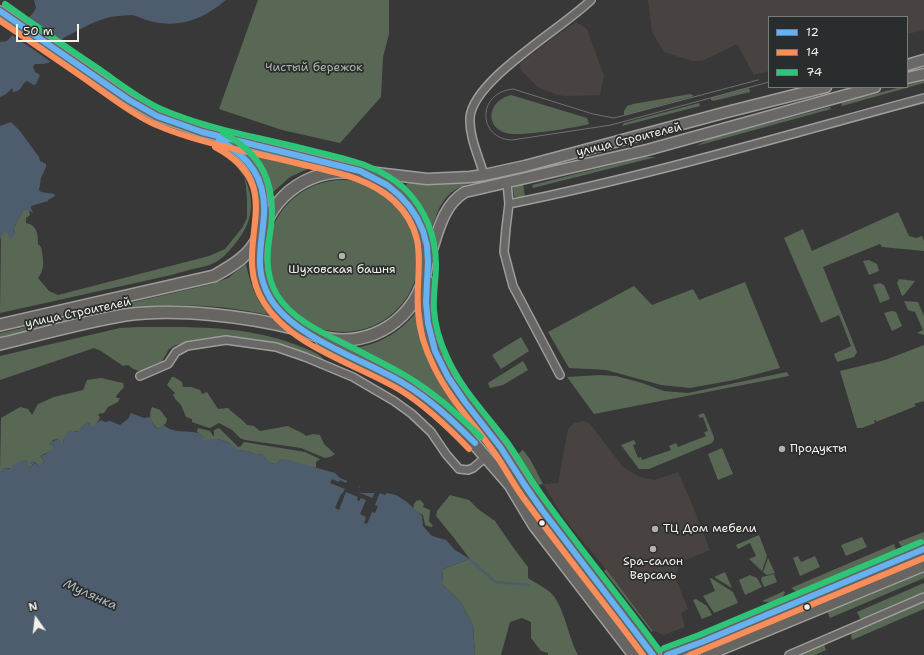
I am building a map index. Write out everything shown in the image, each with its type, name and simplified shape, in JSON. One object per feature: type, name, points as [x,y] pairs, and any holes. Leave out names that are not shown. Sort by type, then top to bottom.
[{"type":"main road","points":[[908,65],[924,60]]},
{"type":"main road","points":[[908,78],[924,74]]},
{"type":"main road","name":"улица Строителей","points":[[0,326],[214,276],[229,267],[245,254],[258,240],[269,215],[276,204],[289,191],[306,179],[326,172],[347,170],[426,179],[484,175],[525,166],[822,88]]},
{"type":"main road","name":"улица Строителей","points":[[428,264],[446,212],[456,199],[465,192],[647,150],[871,88]]},
{"type":"main road","points":[[358,171],[376,178],[403,198],[411,207],[420,225],[424,235],[428,264],[426,295],[429,330],[435,351],[450,382],[501,449],[531,494],[653,655]]},
{"type":"main road","points":[[261,231],[259,263],[263,284],[278,311],[290,322],[306,332],[367,363],[414,390],[455,423],[510,485],[534,525],[634,655]]},
{"type":"main road","points":[[306,332],[327,339],[347,340],[364,338],[379,331],[395,321],[410,306],[418,293],[428,264]]},
{"type":"main road","name":"улица Строителей","points":[[0,344],[114,317],[149,313],[223,316],[269,323],[306,332]]},
{"type":"main road","points":[[667,655],[702,642],[924,549]]},
{"type":"main road","points":[[706,655],[924,565]]},
{"type":"street","points":[[484,175],[471,128],[471,112],[476,100],[484,88],[506,67],[569,19],[590,0]]},
{"type":"street","points":[[0,11],[137,105],[165,119],[202,132],[358,171]]},
{"type":"street","points":[[509,204],[592,186],[924,98]]},
{"type":"street","points":[[202,132],[236,149],[253,167],[259,178],[263,192],[264,214],[261,231]]},
{"type":"street","points":[[507,183],[509,204],[504,252],[514,286],[560,375]]},
{"type":"street","points":[[140,376],[168,364],[176,352],[187,346],[226,340],[276,347],[305,356],[353,377],[394,401],[412,414],[431,432],[446,454],[459,469],[468,470],[479,464],[486,457]]},
{"type":"street","points":[[789,655],[924,597]]},
{"type":"shaded area","points":[[648,0],[924,0],[924,30],[908,34],[908,16],[768,16],[768,71],[754,75],[737,44],[702,61],[692,61],[664,52],[652,32]]},
{"type":"shaded area","points":[[576,22],[587,29],[604,76],[600,95],[557,95],[538,87],[521,70],[520,64],[523,61]]},
{"type":"shaded area","points":[[584,421],[590,424],[623,467],[634,474],[643,478],[655,480],[678,472],[710,550],[681,562],[675,577],[688,609],[681,613],[685,627],[664,635],[654,631],[564,518],[543,484],[558,483],[568,429],[574,423]]},
{"type":"green space","name":"Чистый бережок","points":[[258,0],[389,0],[389,34],[383,57],[381,97],[340,143],[282,130],[219,109]]},
{"type":"green space","points":[[924,81],[924,83],[908,87],[908,85]]},
{"type":"green space","points":[[749,88],[750,92],[713,101],[711,100],[711,98]]},
{"type":"green space","points":[[897,88],[906,88],[842,106],[841,103]]},
{"type":"green space","points":[[690,94],[694,96],[624,115],[624,111],[627,106],[633,104]]},
{"type":"green space","points":[[511,95],[587,118],[589,124],[560,130],[534,133],[506,133],[499,130],[494,125],[492,113],[498,102]]},
{"type":"green space","points":[[699,103],[700,106],[622,126],[624,123]]},
{"type":"green space","points":[[830,107],[831,109],[696,146],[709,139]]},
{"type":"green space","points":[[252,153],[312,167],[290,177],[271,194],[261,167]]},
{"type":"green space","points":[[643,157],[656,157],[533,188],[532,185]]},
{"type":"green space","points":[[236,162],[242,173],[243,176],[235,164]]},
{"type":"green space","points":[[523,172],[481,180],[460,187],[452,192],[440,206],[432,228],[425,211],[406,185],[408,183],[433,184]]},
{"type":"green space","points":[[244,178],[250,194],[251,204],[247,224],[242,235],[230,250],[219,260],[208,265],[160,278],[0,313],[1,236],[4,231],[15,234],[14,228],[23,210],[29,210],[30,215],[26,218],[26,223],[35,228],[38,244],[41,247],[43,267],[38,278],[49,291],[58,295],[209,256],[225,249],[242,228],[247,218],[247,200]]},
{"type":"green space","points":[[343,180],[372,186],[379,189],[397,202],[410,220],[413,227],[419,256],[413,285],[410,292],[397,310],[379,323],[372,326],[343,332],[314,326],[307,323],[289,310],[276,292],[273,285],[267,256],[273,227],[276,220],[289,202],[307,189],[314,186]]},
{"type":"green space","points":[[523,183],[525,197],[515,197],[513,189],[516,185]]},
{"type":"green space","points":[[898,212],[909,236],[916,238],[922,236],[924,241],[924,251],[882,247],[880,244],[823,267],[857,352],[854,357],[837,362],[834,354],[851,346],[839,315],[821,323],[784,238],[803,229],[812,251]]},
{"type":"green space","points":[[869,260],[877,264],[879,271],[869,275],[863,261]]},
{"type":"green space","points":[[246,264],[254,291],[260,303],[269,315],[208,306],[145,306],[104,312],[0,337],[0,333],[212,284],[228,278]]},
{"type":"green space","points":[[899,279],[915,281],[902,296],[897,283]]},
{"type":"green space","points":[[745,282],[780,368],[734,380],[690,388],[661,385],[606,370],[569,368],[548,332],[634,286],[652,305],[693,289],[699,300]]},
{"type":"green space","points":[[880,283],[884,285],[890,299],[880,303],[873,285]]},
{"type":"green space","points":[[904,301],[918,302],[924,316],[924,335],[917,333],[923,330],[915,312],[908,310]]},
{"type":"green space","points":[[419,308],[424,338],[429,356],[437,372],[460,406],[523,488],[520,490],[476,435],[448,409],[403,376],[354,348],[373,344],[391,335],[399,330]]},
{"type":"green space","points":[[892,311],[896,312],[902,326],[892,331],[884,313]]},
{"type":"green space","points":[[197,327],[255,333],[294,344],[321,356],[324,359],[323,361],[320,361],[230,338],[213,337],[176,345],[169,349],[160,365],[144,371],[137,370],[128,365],[123,366],[94,348],[0,380],[0,356],[120,328]]},
{"type":"green space","points":[[521,337],[529,351],[501,369],[492,355]]},
{"type":"green space","points":[[924,345],[924,401],[914,404],[916,406],[876,422],[876,420],[874,420],[875,423],[862,428],[857,428],[840,371],[885,360]]},
{"type":"green space","points":[[523,361],[528,370],[503,385],[490,388],[488,383]]},
{"type":"green space","points":[[787,372],[789,376],[594,414],[567,377],[600,375],[616,376],[664,391],[688,393]]},
{"type":"green space","points":[[172,377],[182,382],[183,387],[191,387],[200,390],[202,394],[207,392],[218,409],[228,408],[247,425],[254,426],[260,431],[288,426],[306,436],[313,434],[320,435],[324,444],[335,454],[325,458],[301,448],[245,440],[240,438],[232,430],[219,423],[210,428],[192,422],[192,419],[186,417],[181,405],[173,395],[175,393],[167,385]]},
{"type":"green space","points":[[101,378],[123,383],[124,387],[116,396],[117,398],[120,398],[118,402],[108,407],[104,413],[98,414],[100,418],[95,426],[90,427],[90,423],[85,424],[79,431],[67,432],[68,435],[64,438],[63,443],[61,443],[59,439],[53,440],[49,445],[54,443],[53,450],[40,456],[44,460],[39,466],[34,462],[30,462],[33,465],[30,467],[27,465],[14,465],[12,469],[7,468],[2,470],[2,472],[0,471],[1,418],[20,407],[28,409],[32,415],[38,404],[54,397],[83,390],[87,380]]},
{"type":"green space","points":[[152,407],[160,410],[167,419],[166,423],[159,429],[152,423],[151,420],[150,413]]},
{"type":"green space","points":[[704,413],[714,437],[712,443],[649,469],[639,469],[621,445],[634,440],[636,444],[633,445],[638,458],[641,457],[642,460],[671,450],[669,446],[676,443],[678,447],[706,436],[704,432],[708,431],[703,417],[700,418],[698,415]]},
{"type":"green space","points":[[198,428],[210,431],[214,436],[214,430],[219,428],[238,447],[244,442],[305,452],[320,459],[316,462],[316,467],[313,468],[281,459],[276,464],[271,463],[266,460],[262,454],[256,455],[248,451],[237,450],[228,442],[217,439],[202,440],[203,436],[198,433]]},
{"type":"green space","points":[[722,448],[733,474],[718,480],[708,454]]},
{"type":"green space","points":[[523,450],[530,459],[543,484],[539,485],[518,454]]},
{"type":"green space","points":[[533,485],[588,557],[583,555],[530,487]]},
{"type":"green space","points":[[522,494],[635,642],[631,644],[518,497]]},
{"type":"green space","points":[[450,495],[469,500],[478,509],[495,521],[528,567],[528,578],[545,588],[556,600],[578,655],[548,655],[548,653],[541,651],[531,638],[531,622],[522,618],[510,622],[501,655],[475,655],[473,625],[460,601],[442,584],[443,569],[470,559],[436,516],[437,511]]},
{"type":"green space","points":[[420,500],[424,504],[423,507],[430,510],[429,521],[433,526],[431,527],[425,525],[423,515],[413,510],[416,501]]},
{"type":"green space","points":[[924,532],[924,541],[903,548],[898,542]]},
{"type":"green space","points":[[759,535],[767,556],[762,571],[749,559],[756,556],[750,543],[738,549],[736,545]]},
{"type":"green space","points":[[862,537],[867,547],[846,556],[841,545]]},
{"type":"green space","points":[[894,544],[896,550],[894,554],[804,592],[798,593],[791,588]]},
{"type":"green space","points":[[798,556],[801,562],[815,556],[820,567],[800,576],[793,558]]},
{"type":"green space","points":[[768,558],[775,573],[767,575],[763,572]]},
{"type":"green space","points":[[606,569],[653,631],[652,632],[604,571]]},
{"type":"green space","points":[[924,570],[924,578],[830,618],[827,611]]},
{"type":"green space","points":[[725,572],[732,588],[714,577]]},
{"type":"green space","points":[[601,574],[648,634],[646,636],[633,622],[602,581]]},
{"type":"green space","points":[[774,574],[777,582],[764,587],[761,580],[762,577]]},
{"type":"green space","points":[[750,575],[757,578],[762,587],[745,595],[739,580]]},
{"type":"green space","points":[[711,578],[733,592],[738,603],[714,613],[703,596],[715,591],[710,579]]},
{"type":"green space","points":[[924,583],[924,593],[861,620],[857,612]]},
{"type":"green space","points":[[784,591],[785,593],[781,599],[775,604],[762,601]]},
{"type":"green space","points":[[696,599],[707,606],[712,615],[702,619],[693,600]]},
{"type":"green space","points":[[924,601],[924,609],[852,640],[851,635],[855,630]]},
{"type":"green space","points":[[824,644],[826,650],[815,655],[798,655]]},
{"type":"water","points":[[34,0],[226,0],[200,17],[181,23],[161,23],[132,15],[105,18],[93,23],[63,38],[60,50],[52,61],[48,63],[35,64],[33,67],[35,72],[40,75],[36,84],[34,85],[27,81],[19,90],[13,92],[12,88],[0,97],[0,42],[7,41],[33,13],[36,8]]},
{"type":"water","points":[[11,122],[20,131],[39,157],[40,161],[46,164],[39,190],[41,192],[54,194],[55,196],[48,201],[31,206],[33,213],[27,209],[23,210],[14,228],[15,234],[13,237],[11,238],[4,231],[0,241],[0,126]]},
{"type":"water","name":"Мулянка","points":[[131,413],[144,418],[151,417],[155,427],[159,429],[164,425],[173,430],[195,432],[205,437],[202,440],[205,441],[209,439],[217,439],[228,442],[238,450],[248,451],[256,455],[262,454],[268,461],[274,464],[281,459],[285,459],[335,473],[340,478],[360,486],[358,492],[375,492],[385,495],[387,493],[396,495],[407,502],[422,516],[423,526],[432,536],[446,540],[455,550],[470,559],[443,569],[442,584],[460,601],[473,625],[475,655],[0,655],[0,471],[2,472],[3,468],[5,467],[11,469],[13,464],[15,465],[17,462],[26,460],[29,462],[27,465],[30,467],[33,465],[30,463],[31,461],[39,466],[44,462],[40,456],[53,449],[54,444],[50,445],[49,443],[60,438],[61,443],[63,443],[65,435],[68,435],[67,432],[70,430],[78,431],[87,422],[89,422],[90,426],[93,426],[101,420],[105,422],[110,421],[120,425],[128,419]]},
{"type":"pier","points":[[24,19],[63,46],[61,55],[54,64],[11,34]]},
{"type":"pier","points":[[332,479],[339,482],[340,480],[346,483],[348,480],[360,485],[358,492],[372,498],[376,490],[380,492],[375,505],[378,506],[375,513],[372,512],[367,524],[364,523],[366,517],[360,514],[366,500],[361,498],[359,501],[357,500],[358,497],[346,492],[339,510],[335,508],[341,494],[345,489],[330,483]]},
{"type":"waterway","points":[[470,559],[495,582],[528,585]]},
{"type":"tram line","points":[[758,80],[614,118],[593,114],[513,89],[501,92],[492,99],[487,107],[486,116],[488,124],[493,132],[501,138],[512,140],[611,125],[768,82]]},
{"type":"transit line","name":"74","points":[[5,4],[129,90],[161,109],[196,122],[232,132],[331,155],[358,163],[382,173],[405,189],[424,214],[431,233],[434,244],[436,265],[434,304],[435,322],[442,346],[459,380],[507,442],[537,489],[562,523],[659,650]]},
{"type":"transit line","name":"12","points":[[0,11],[129,100],[157,116],[202,132],[360,171],[387,185],[399,195],[409,206],[423,231],[427,246],[428,262],[426,302],[428,323],[435,351],[448,377],[465,402],[501,448],[542,510],[653,655]]},
{"type":"transit line","name":"14","points":[[0,21],[122,106],[154,124],[207,142],[350,176],[373,186],[394,201],[406,214],[413,227],[417,240],[419,253],[418,311],[420,326],[423,340],[440,379],[496,455],[518,491],[643,655]]},
{"type":"transit line","name":"74","points":[[223,133],[248,150],[264,171],[271,197],[272,211],[268,245],[268,270],[273,287],[284,304],[291,312],[318,330],[416,382],[464,420],[481,437]]},
{"type":"transit line","name":"12","points":[[219,140],[239,154],[254,170],[259,180],[264,202],[260,267],[265,287],[270,298],[281,312],[295,325],[312,336],[387,374],[413,389],[441,411],[475,443]]},
{"type":"transit line","name":"14","points":[[215,147],[238,163],[251,181],[255,200],[252,260],[255,281],[264,303],[276,318],[291,332],[308,343],[410,396],[436,417],[469,449]]},
{"type":"transit line","name":"74","points":[[664,648],[699,635],[921,542]]},
{"type":"transit line","name":"12","points":[[667,655],[702,642],[924,549]]},
{"type":"transit line","name":"14","points":[[690,655],[924,558]]},
{"type":"place","name":"Шуховская башня","points":[[342,256]]},
{"type":"place","name":"Продукты","points":[[782,449]]},
{"type":"place","name":"ТЦ Дом мебели","points":[[655,529]]},
{"type":"place","name":"Spa-салон Версаль","points":[[653,549]]}]
